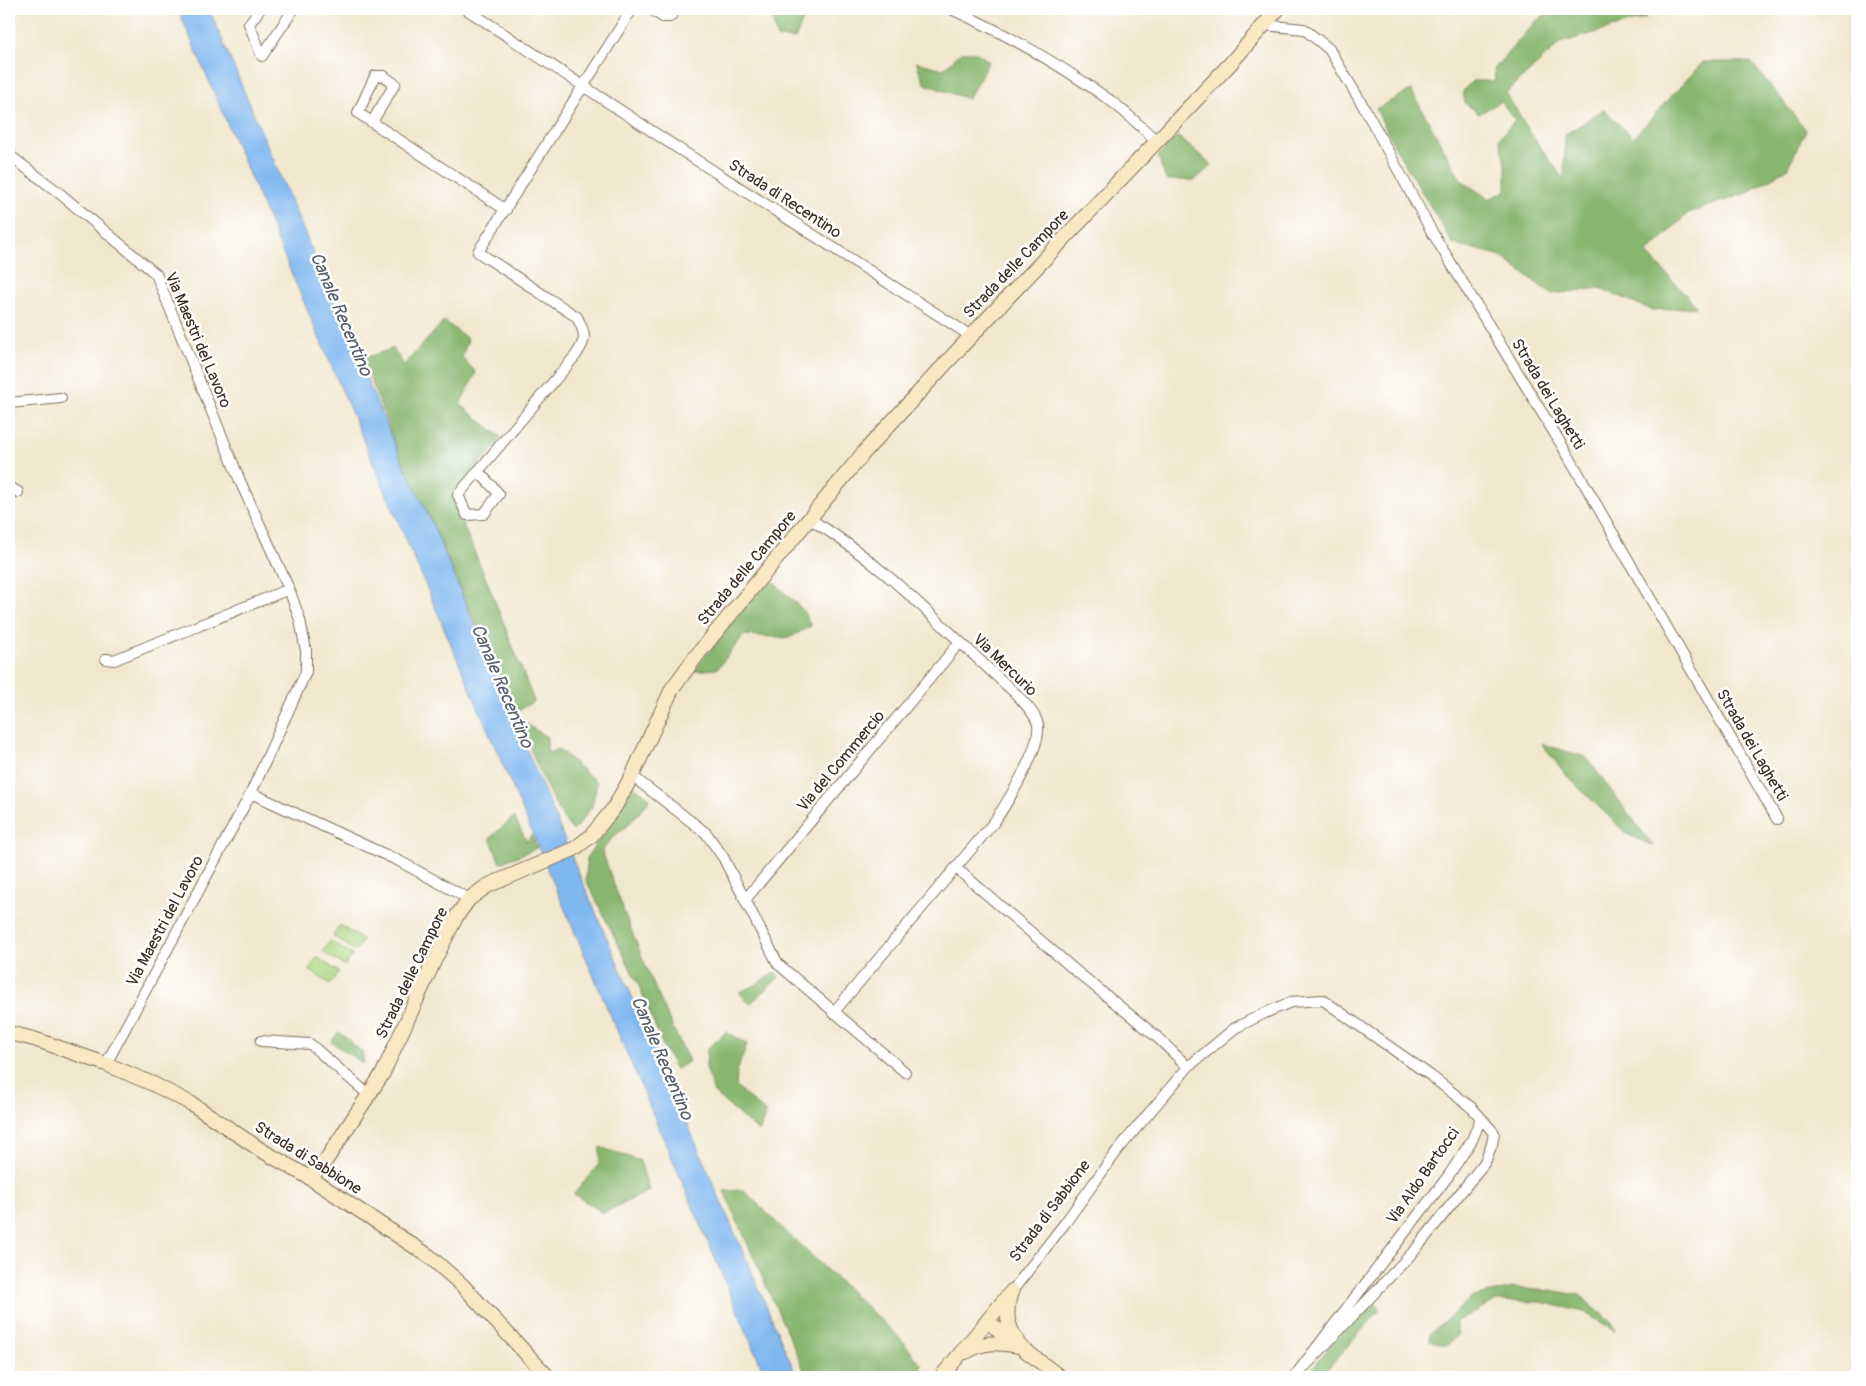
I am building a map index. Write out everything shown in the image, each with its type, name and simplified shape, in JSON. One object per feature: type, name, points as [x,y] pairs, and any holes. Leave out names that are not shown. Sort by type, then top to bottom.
[{"type":"street","points":[[260,9],[249,24],[262,56],[293,10],[291,9]]},
{"type":"street","name":"Strada di Recentino","points":[[466,9],[971,336]]},
{"type":"street","points":[[478,471],[576,355],[584,342],[584,331],[577,318],[478,252],[632,9]]},
{"type":"street","points":[[651,9],[663,17],[670,17],[676,9]]},
{"type":"street","points":[[951,9],[997,30],[1059,66],[1112,102],[1158,141]]},
{"type":"street","name":"Strada delle Campore","points":[[310,1178],[326,1160],[383,1073],[456,917],[469,899],[487,886],[574,849],[591,836],[614,808],[632,776],[672,688],[866,450],[971,336],[1230,64],[1271,16]]},
{"type":"street","name":"Strada dei Laghetti","points":[[1271,16],[1304,29],[1329,49],[1365,109],[1432,232],[1569,457],[1777,819]]},
{"type":"street","points":[[372,122],[506,210]]},
{"type":"street","name":"Via Maestri del Lavoro","points":[[9,155],[58,192],[156,274],[240,481],[289,589],[300,620],[306,651],[306,672],[251,792],[106,1064]]},
{"type":"street","points":[[9,403],[61,398]]},
{"type":"street","name":"Via Mercurio","points":[[810,519],[836,535],[892,579],[1013,691],[1030,709],[1038,724],[1030,757],[1014,790],[995,821],[833,1013]]},
{"type":"street","points":[[106,659],[114,660],[289,589]]},
{"type":"street","name":"Via del Commercio","points":[[745,900],[960,642]]},
{"type":"street","points":[[632,776],[706,833],[723,857],[778,964],[904,1072]]},
{"type":"street","points":[[251,792],[390,857],[469,899]]},
{"type":"street","points":[[956,868],[1076,971],[1157,1037],[1188,1066]]},
{"type":"street","name":"Strada di Sabbione","points":[[941,1377],[988,1322],[1065,1223],[1117,1151],[1188,1066],[1236,1028],[1265,1013],[1291,1002],[1323,1000],[1431,1076],[1472,1108],[1481,1118]]},
{"type":"street","name":"Strada di Sabbione","points":[[9,1033],[34,1039],[106,1064],[154,1084],[192,1104],[261,1150],[310,1178],[430,1256],[462,1285],[548,1377]]},
{"type":"street","points":[[261,1041],[310,1044],[369,1095]]},
{"type":"street","name":"Via Aldo Bartocci","points":[[1481,1118],[1494,1133],[1485,1162],[1416,1249],[1294,1377],[1449,1175],[1472,1140],[1481,1118]]},
{"type":"street","points":[[1012,1291],[1006,1310],[1012,1332],[1020,1346]]},
{"type":"street","points":[[988,1322],[1060,1377]]},
{"type":"street","points":[[956,1358],[978,1345],[994,1343],[1020,1346]]},
{"type":"green space","points":[[770,9],[826,9],[807,11],[795,39],[777,38]]},
{"type":"green space","points":[[1553,9],[1639,9],[1646,18],[1560,43],[1506,93],[1531,134],[1564,180],[1565,135],[1604,109],[1633,138],[1703,62],[1751,62],[1806,130],[1787,169],[1746,193],[1688,213],[1647,253],[1697,307],[1652,310],[1600,288],[1551,294],[1499,255],[1453,244],[1396,149],[1376,109],[1411,90],[1461,180],[1489,199],[1506,191],[1506,165],[1499,139],[1515,120],[1501,101],[1479,114],[1465,103],[1463,91],[1472,81],[1495,81],[1494,69],[1534,23]]},
{"type":"green space","points":[[962,52],[975,52],[989,61],[968,99],[925,84],[916,62],[943,69]]},
{"type":"green space","points":[[1177,136],[1212,165],[1195,180],[1166,180],[1158,156]]},
{"type":"green space","points":[[444,321],[468,339],[462,357],[476,373],[460,404],[502,438],[451,496],[534,701],[515,713],[432,523],[401,459],[363,359],[393,348],[404,365]]},
{"type":"green space","points":[[768,577],[802,609],[811,626],[789,638],[744,635],[717,669],[694,671]]},
{"type":"green space","points":[[518,719],[547,737],[547,753],[559,749],[597,782],[592,807],[573,831],[549,792]]},
{"type":"green space","points":[[1542,744],[1586,757],[1653,846],[1627,834],[1567,776]]},
{"type":"green space","points":[[631,784],[651,799],[628,825],[613,837],[602,851],[642,958],[689,1061],[676,1069],[663,1046],[639,986],[586,880],[587,857],[615,817]]},
{"type":"green space","points":[[514,817],[527,842],[531,835],[537,848],[500,863],[490,838]]},
{"type":"green space","points":[[340,925],[363,940],[355,951],[333,936]]},
{"type":"green space","points":[[330,941],[352,955],[345,966],[323,952]]},
{"type":"green space","points":[[317,957],[339,972],[330,984],[309,970]]},
{"type":"green space","points":[[775,972],[779,977],[750,1004],[739,992],[754,986]]},
{"type":"green space","points":[[339,1032],[362,1052],[364,1064],[331,1042]]},
{"type":"green space","points":[[726,1032],[747,1044],[737,1071],[736,1087],[766,1113],[759,1132],[714,1093],[706,1067],[707,1049]]},
{"type":"green space","points":[[600,1147],[640,1161],[649,1191],[603,1213],[574,1194],[599,1164]]},
{"type":"green space","points":[[744,1190],[900,1338],[922,1366],[914,1377],[807,1377],[724,1191]]},
{"type":"green space","points":[[1513,1288],[1579,1295],[1612,1323],[1615,1331],[1584,1312],[1541,1302],[1495,1301],[1455,1322],[1458,1334],[1447,1346],[1430,1340],[1431,1333],[1473,1297]]},
{"type":"green space","points":[[1372,1301],[1380,1310],[1320,1377],[1305,1377],[1334,1341]]},
{"type":"water","points":[[178,9],[209,9],[401,459],[432,523],[576,867],[797,1377],[766,1377]]},
{"type":"water label","name":"Canale Recentino","points":[[341,314]]},
{"type":"water label","name":"Canale Recentino","points":[[502,686]]},
{"type":"water label","name":"Canale Recentino","points":[[662,1058]]}]
